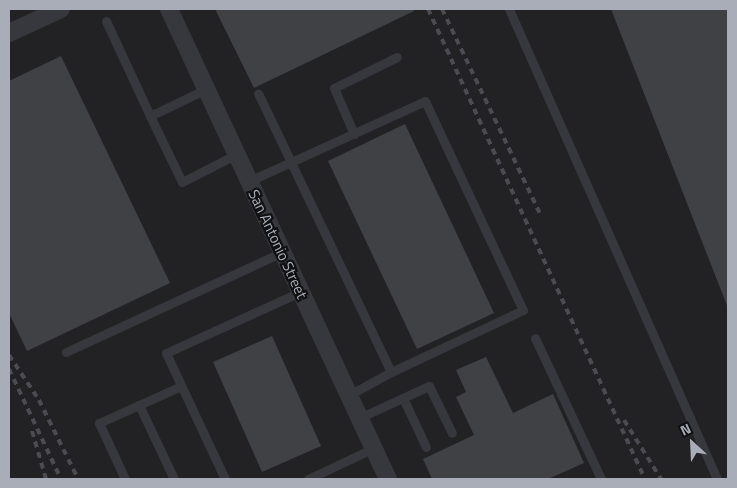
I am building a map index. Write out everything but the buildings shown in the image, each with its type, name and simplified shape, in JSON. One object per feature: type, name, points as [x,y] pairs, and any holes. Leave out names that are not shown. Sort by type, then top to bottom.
[{"type":"street","points":[[9,33],[61,9]]},
{"type":"street","name":"San Antonio Street","points":[[169,9],[388,479]]},
{"type":"lane","points":[[509,9],[717,479]]},
{"type":"lane","points":[[106,21],[182,182],[237,154]]},
{"type":"lane","points":[[354,134],[334,88],[397,57]]},
{"type":"lane","points":[[150,116],[206,88]]},
{"type":"lane","points":[[258,93],[391,372]]},
{"type":"lane","points":[[250,182],[425,101],[523,310],[391,372],[349,394]]},
{"type":"lane","points":[[66,352],[282,252]]},
{"type":"lane","points":[[225,479],[166,353],[300,292]]},
{"type":"lane","points":[[535,338],[601,479]]},
{"type":"lane","points":[[125,479],[99,423],[181,386]]},
{"type":"lane","points":[[359,418],[429,386],[452,433]]},
{"type":"lane","points":[[404,398],[426,447]]},
{"type":"lane","points":[[139,405],[174,479]]},
{"type":"lane","points":[[308,479],[374,448]]},
{"type":"shaded area","points":[[9,9],[728,9],[728,479],[9,479]]},
{"type":"railway","points":[[428,9],[645,479]]},
{"type":"railway","points":[[442,9],[541,216]]},
{"type":"railway","points":[[9,355],[39,400],[78,479]]},
{"type":"railway","points":[[9,369],[61,479]]},
{"type":"railway","points":[[624,420],[661,479]]},
{"type":"railway","points":[[32,431],[46,479]]}]
